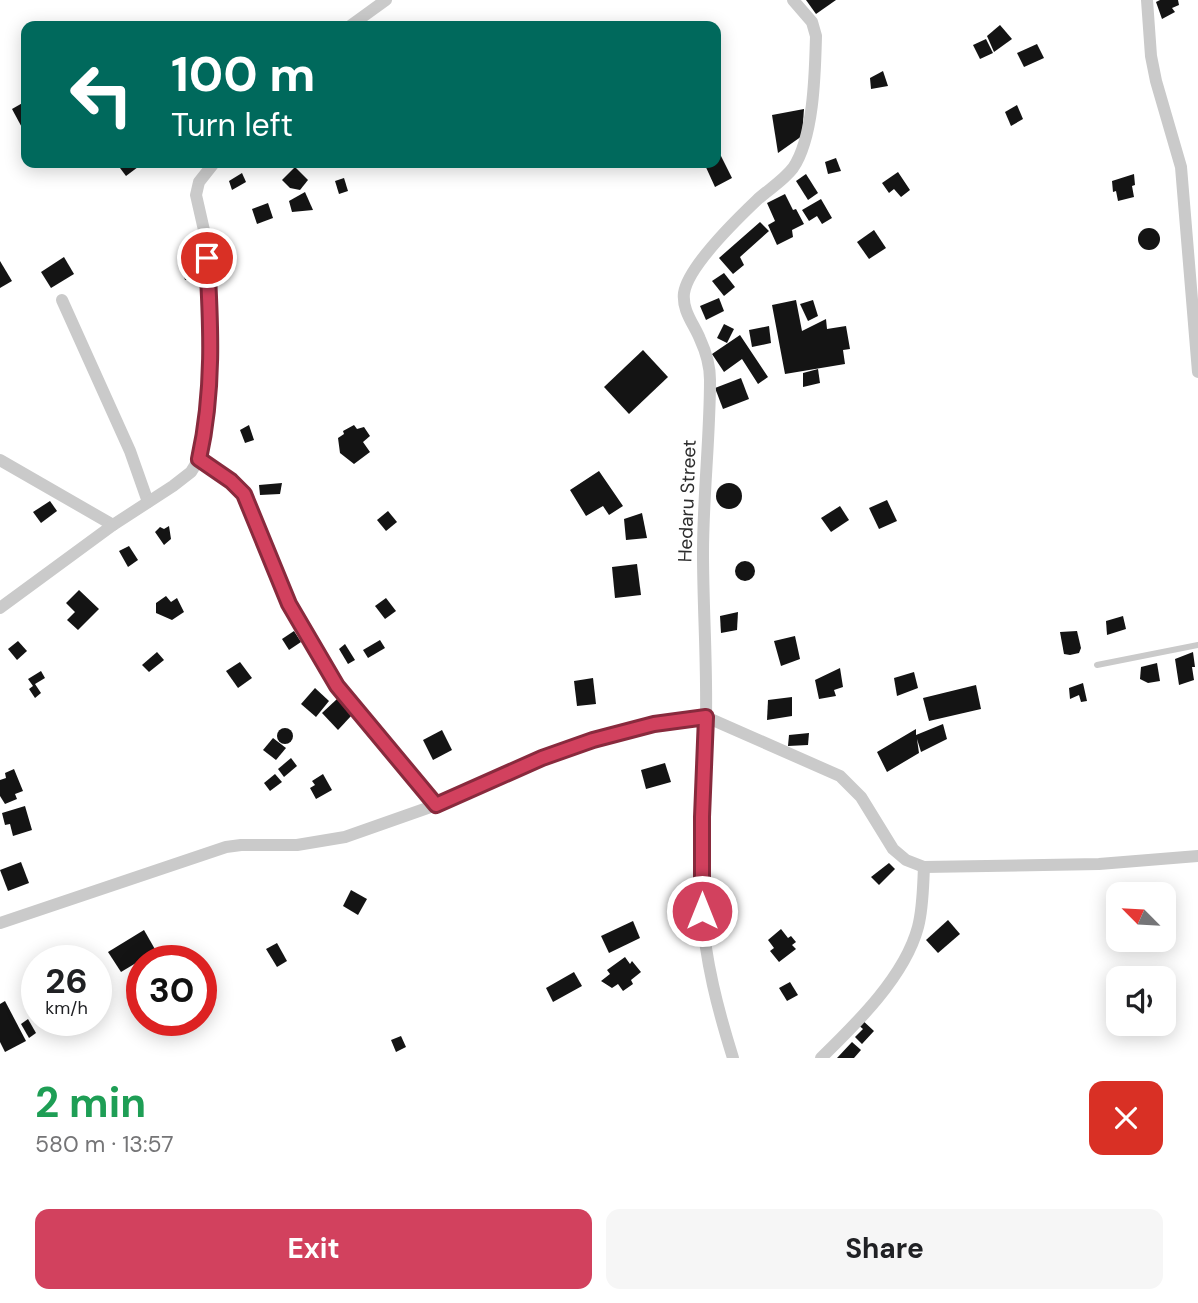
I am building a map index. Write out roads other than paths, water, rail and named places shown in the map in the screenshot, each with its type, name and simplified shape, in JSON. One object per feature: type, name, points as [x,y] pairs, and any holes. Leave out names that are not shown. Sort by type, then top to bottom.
[{"type":"street","points":[[357,21],[386,0]]},
{"type":"street","name":"Hedaru Street","points":[[733,1058],[718,1012],[702,911],[706,717],[703,551],[710,373],[705,351],[686,311],[684,293],[693,274],[709,252],[758,199],[783,179],[794,167],[802,151],[808,132],[816,36],[812,22],[793,0]]},
{"type":"street","points":[[1147,0],[1153,69],[1181,167],[1198,372]]},
{"type":"street","points":[[0,608],[113,525],[173,486],[191,472],[199,459],[207,414],[211,365],[206,239],[197,195],[199,182],[210,168]]},
{"type":"street","points":[[62,300],[130,452],[148,502]]},
{"type":"street","points":[[199,459],[231,481],[244,494],[289,604],[337,686],[436,805]]},
{"type":"street","points":[[0,460],[113,525]]},
{"type":"street","points":[[0,923],[226,848],[241,845],[297,845],[345,837],[436,805],[542,758],[593,740],[654,724],[706,717],[840,776],[862,797],[893,849],[906,860],[924,867],[1099,864],[1198,856]]},
{"type":"street","points":[[821,1058],[848,1032],[896,974],[907,954],[918,926],[924,867]]},
{"type":"lane","points":[[1097,665],[1198,645]]}]
